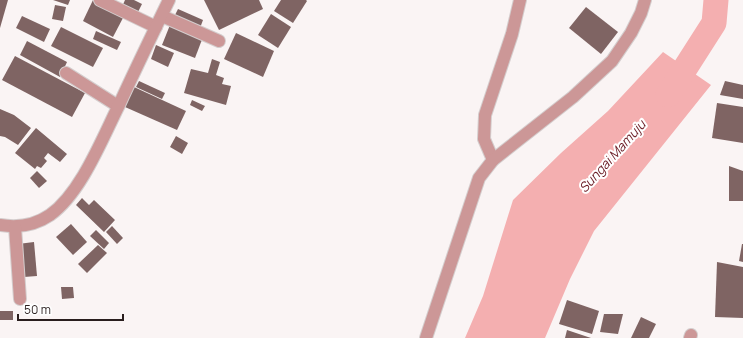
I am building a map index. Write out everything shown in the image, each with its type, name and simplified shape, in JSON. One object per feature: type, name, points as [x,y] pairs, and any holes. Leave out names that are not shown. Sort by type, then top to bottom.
[{"type":"street","points":[[100,0],[219,41]]},
{"type":"street","points":[[0,225],[14,227],[23,226],[49,216],[63,203],[83,177],[169,0]]},
{"type":"street","points":[[493,160],[484,140],[485,116],[512,34],[520,0]]},
{"type":"street","points":[[426,338],[479,178],[493,160],[572,97],[612,62],[641,13],[645,0]]},
{"type":"street","points":[[66,73],[118,106]]},
{"type":"street","points":[[14,227],[20,299]]},
{"type":"water","points":[[663,52],[711,85],[594,231],[570,279],[545,338],[465,338],[483,296],[513,200],[561,153],[608,111]]},
{"type":"building","points":[[0,0],[8,0],[0,28]]},
{"type":"building","points":[[53,0],[70,0],[68,5]]},
{"type":"building","points":[[93,0],[124,16],[113,37],[83,21]]},
{"type":"building","points":[[125,0],[134,0],[142,4],[137,14],[122,7]]},
{"type":"building","points":[[204,0],[259,0],[263,9],[219,30]]},
{"type":"building","points":[[281,0],[307,1],[293,23],[274,11]]},
{"type":"building","points":[[55,5],[66,7],[63,21],[52,19]]},
{"type":"building","points":[[586,7],[618,32],[601,54],[569,28]]},
{"type":"building","points":[[178,9],[203,20],[200,28],[174,17]]},
{"type":"building","points":[[271,14],[291,27],[278,48],[258,35]]},
{"type":"building","points":[[22,16],[50,29],[44,42],[16,28]]},
{"type":"building","points":[[170,25],[203,37],[195,58],[162,45]]},
{"type":"building","points":[[61,27],[103,48],[93,67],[51,46]]},
{"type":"building","points":[[96,31],[121,42],[117,50],[93,39]]},
{"type":"building","points":[[236,33],[274,51],[263,77],[224,59]]},
{"type":"building","points":[[27,41],[67,62],[60,77],[20,55]]},
{"type":"building","points":[[156,45],[174,53],[168,67],[151,59]]},
{"type":"building","points":[[15,56],[85,93],[72,117],[2,80]]},
{"type":"building","points":[[212,59],[220,62],[216,75],[224,78],[222,84],[231,86],[226,105],[184,93],[191,69],[208,73]]},
{"type":"building","points":[[139,81],[165,93],[162,99],[136,87]]},
{"type":"building","points":[[725,81],[743,85],[743,99],[720,95]]},
{"type":"building","points":[[134,87],[186,111],[177,130],[125,107]]},
{"type":"building","points":[[192,100],[205,106],[202,111],[190,105]]},
{"type":"building","points":[[717,103],[743,107],[743,143],[712,138]]},
{"type":"building","points":[[0,109],[14,115],[31,128],[18,145],[5,137],[0,136]]},
{"type":"building","points":[[36,128],[67,154],[60,162],[48,153],[44,158],[47,161],[41,168],[37,166],[35,169],[15,153]]},
{"type":"building","points":[[176,136],[188,143],[182,154],[170,147]]},
{"type":"building","points":[[729,166],[743,171],[743,201],[729,201]]},
{"type":"building","points":[[37,171],[47,181],[39,188],[30,178]]},
{"type":"building","points":[[82,198],[89,205],[94,200],[115,220],[104,232],[76,205]]},
{"type":"building","points":[[71,224],[87,242],[73,255],[56,237]]},
{"type":"building","points":[[112,226],[123,238],[117,244],[106,232]]},
{"type":"building","points":[[96,230],[109,243],[104,249],[90,236]]},
{"type":"building","points":[[34,242],[37,276],[24,277],[18,244]]},
{"type":"building","points":[[743,244],[743,262],[739,261]]},
{"type":"building","points":[[98,245],[107,253],[87,273],[78,264]]},
{"type":"building","points":[[717,262],[743,267],[743,318],[715,317]]},
{"type":"building","points":[[61,287],[73,287],[74,298],[62,299]]},
{"type":"building","points":[[567,300],[599,311],[592,334],[559,324]]},
{"type":"building","points":[[0,311],[13,311],[13,320],[0,320]]},
{"type":"building","points":[[604,314],[623,314],[618,334],[600,332]]},
{"type":"building","points":[[641,317],[656,324],[649,338],[631,338]]},
{"type":"building","points":[[567,330],[591,338],[565,338]]},
{"type":"waterway","name":"Sungai Mamuju","points":[[668,95],[714,23],[716,0]]}]
